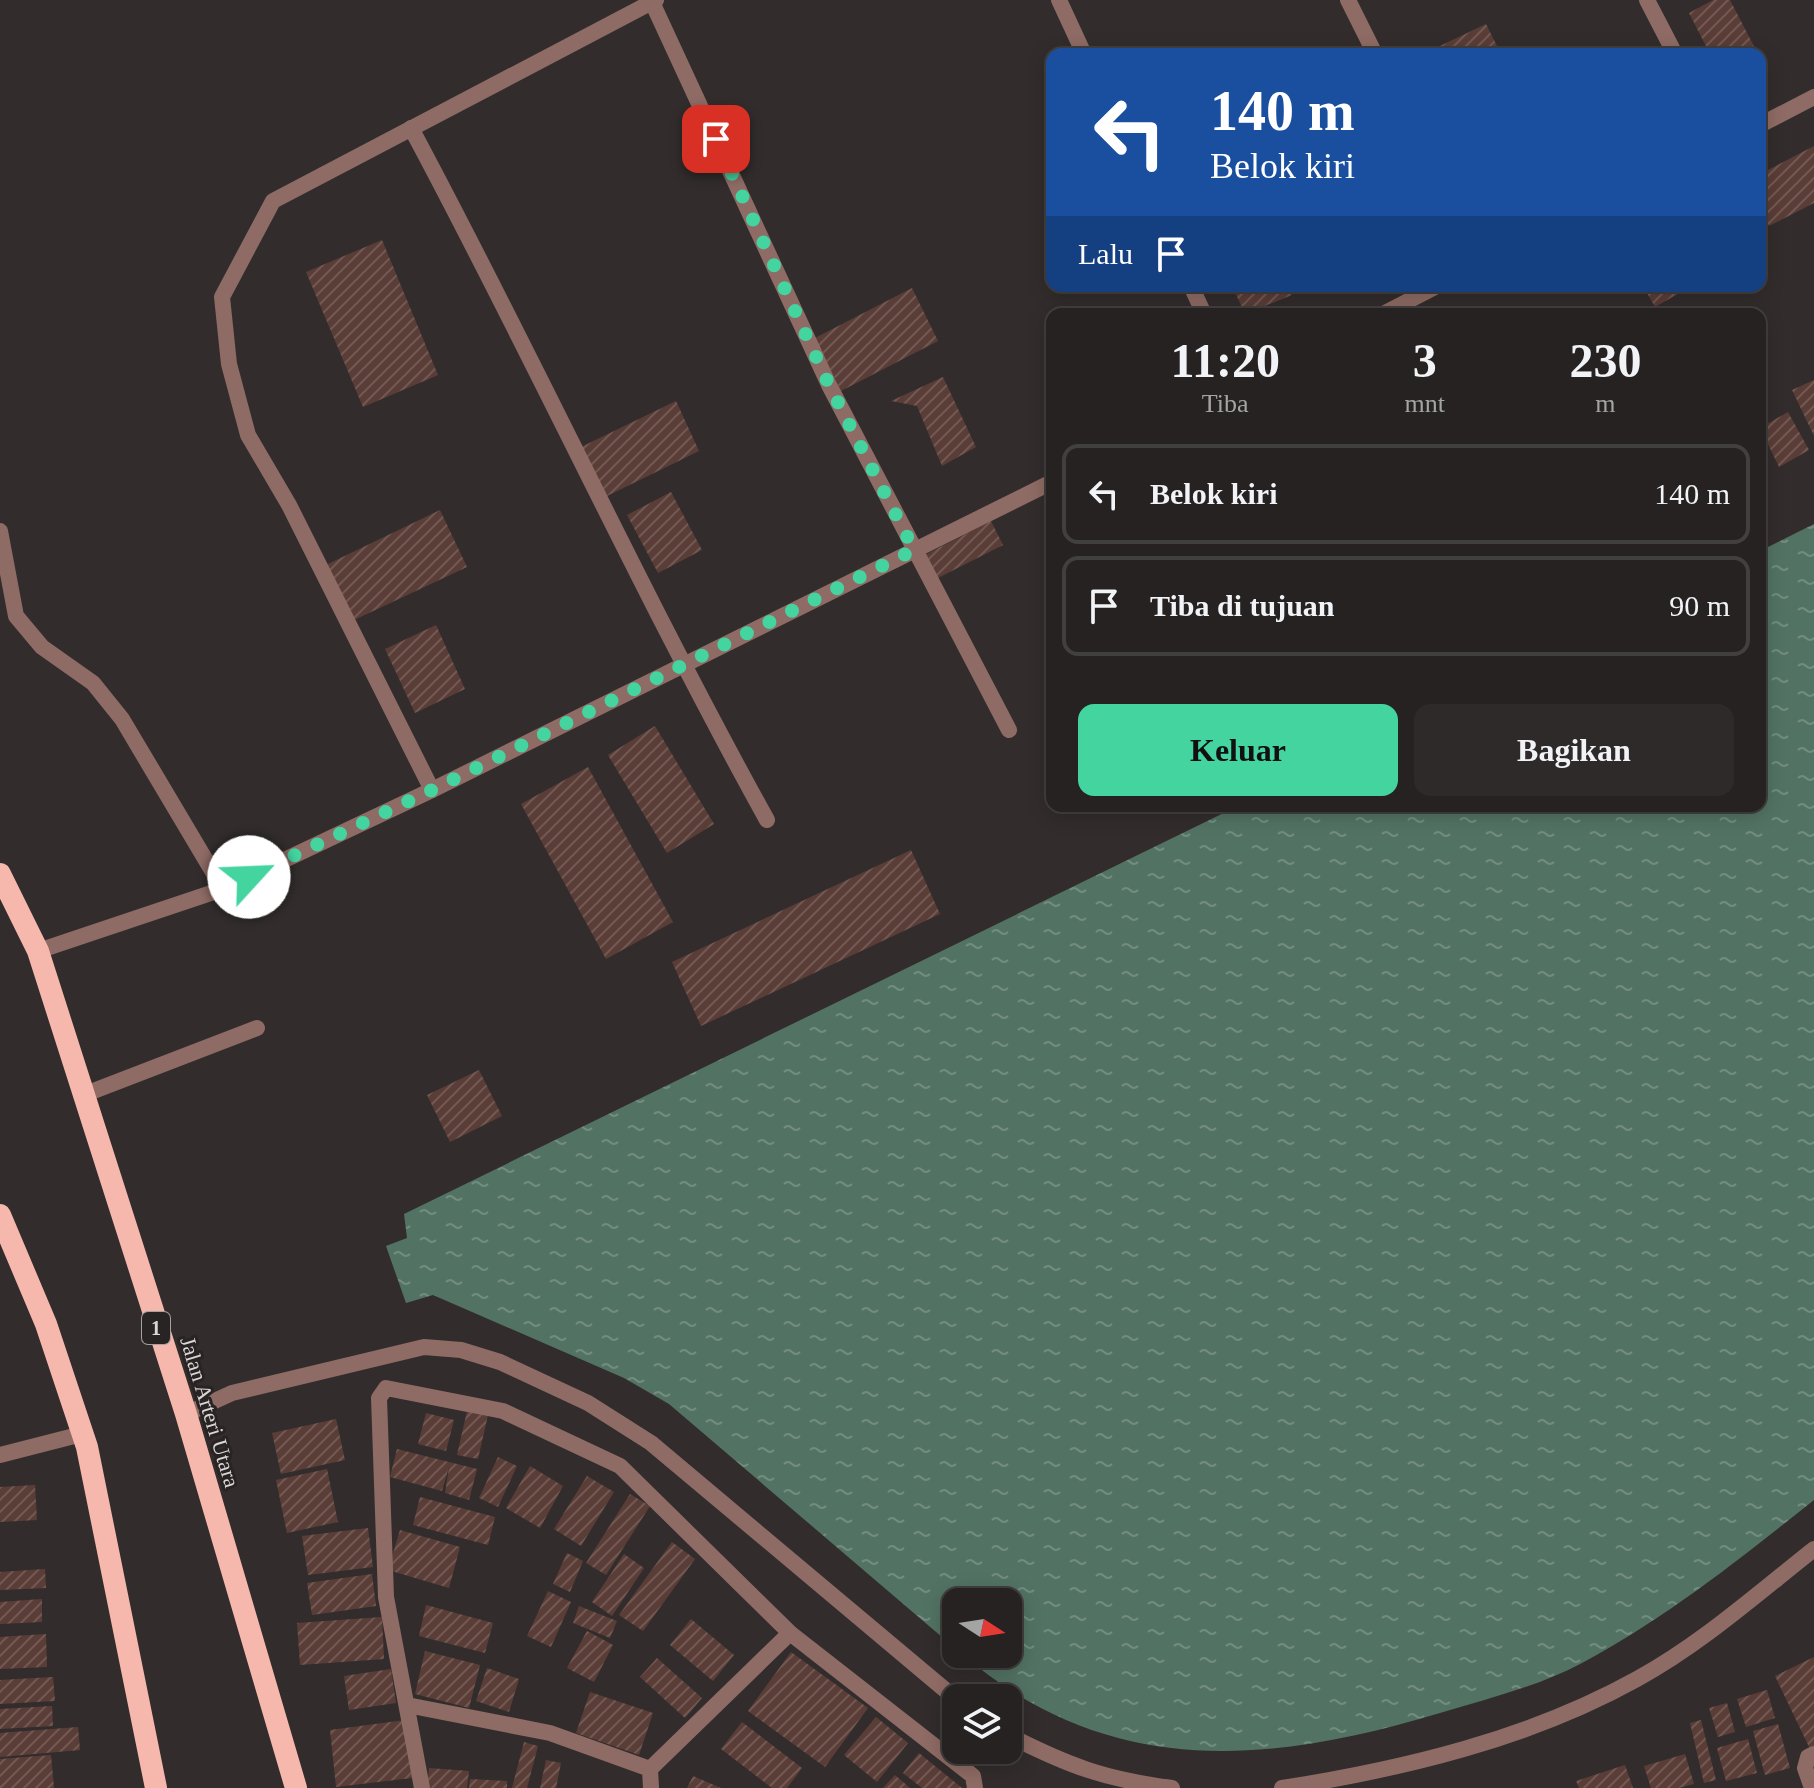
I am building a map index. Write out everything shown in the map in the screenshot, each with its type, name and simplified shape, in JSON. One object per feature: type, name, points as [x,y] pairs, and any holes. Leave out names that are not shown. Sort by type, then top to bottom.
[{"type":"highway","name":"Jalan Arteri Utara","points":[[0,874],[38,951],[186,1414],[296,1788]]},
{"type":"highway","points":[[0,1215],[46,1324],[82,1434],[155,1786]]},
{"type":"street","points":[[1059,0],[1081,48]]},
{"type":"street","points":[[1348,0],[1372,48]]},
{"type":"street","points":[[1647,0],[1672,48]]},
{"type":"street","points":[[432,790],[289,505],[248,435],[229,364],[222,297],[273,201],[653,1],[829,385],[1009,730]]},
{"type":"street","points":[[1766,122],[1814,97]]},
{"type":"street","points":[[411,128],[462,223],[680,664],[767,820]]},
{"type":"street","points":[[1395,308],[1425,292]]},
{"type":"street","points":[[38,951],[223,889],[432,790],[680,664],[1046,485]]},
{"type":"street","points":[[0,531],[16,616],[42,647],[93,683],[122,719],[223,889]]},
{"type":"street","points":[[83,1095],[257,1028]]},
{"type":"street","points":[[186,1414],[232,1393],[424,1347],[461,1350],[500,1362],[588,1403],[651,1443],[942,1687]]},
{"type":"street","points":[[422,1788],[386,1597],[379,1398],[386,1388],[503,1411],[620,1466],[790,1633],[976,1785]]},
{"type":"street","points":[[0,1455],[82,1434]]},
{"type":"street","points":[[1282,1788],[1451,1752],[1556,1718],[1638,1679],[1723,1622],[1814,1549]]},
{"type":"street","points":[[651,1788],[650,1769],[790,1633]]},
{"type":"street","points":[[407,1705],[550,1733],[650,1769]]},
{"type":"street","points":[[1022,1742],[1060,1761],[1115,1781],[1172,1788]]},
{"type":"street","points":[[1810,1758],[1812,1788]]},
{"type":"water","points":[[1814,524],[1814,1500],[1730,1566],[1643,1627],[1548,1679],[1494,1697],[1376,1731],[1251,1750],[1191,1750],[1132,1741],[1074,1723],[1022,1697],[1022,1684],[1002,1684],[981,1668],[1022,1668],[1022,1588],[942,1588],[942,1637],[669,1404],[624,1378],[433,1295],[406,1303],[386,1246],[407,1238],[404,1214],[1226,812],[1766,812],[1766,548]]},
{"type":"building","points":[[1713,0],[1730,0],[1755,48],[1707,48],[1689,13]]},
{"type":"building","points":[[1486,24],[1498,48],[1436,48]]},
{"type":"building","points":[[1814,146],[1814,203],[1769,226],[1766,220],[1766,171]]},
{"type":"building","points":[[382,240],[438,375],[363,407],[306,272]]},
{"type":"building","points":[[912,288],[938,341],[841,391],[815,338]]},
{"type":"building","points":[[1235,292],[1291,292],[1292,295],[1260,308],[1242,308]]},
{"type":"building","points":[[1646,292],[1681,292],[1655,307]]},
{"type":"building","points":[[943,377],[976,447],[942,466],[917,406],[891,401]]},
{"type":"building","points":[[1814,380],[1814,436],[1792,390]]},
{"type":"building","points":[[676,401],[699,451],[605,497],[581,447]]},
{"type":"building","points":[[1788,412],[1809,450],[1779,467],[1766,440],[1766,425]]},
{"type":"building","points":[[671,492],[702,550],[658,573],[627,515]]},
{"type":"building","points":[[440,510],[467,567],[352,621],[326,565]]},
{"type":"building","points":[[991,521],[1003,545],[936,579],[925,555]]},
{"type":"building","points":[[436,625],[465,689],[415,713],[385,649]]},
{"type":"building","points":[[655,726],[714,824],[667,853],[608,755]]},
{"type":"building","points":[[588,767],[673,922],[606,959],[521,804]]},
{"type":"building","points":[[911,850],[940,914],[701,1026],[672,962]]},
{"type":"building","points":[[479,1070],[502,1116],[450,1142],[427,1095]]},
{"type":"building","points":[[467,1411],[488,1415],[478,1459],[457,1455]]},
{"type":"building","points":[[426,1413],[454,1420],[446,1451],[418,1444]]},
{"type":"building","points":[[336,1419],[345,1460],[281,1474],[272,1433]]},
{"type":"building","points":[[397,1449],[477,1469],[469,1500],[445,1493],[449,1467],[442,1491],[390,1477]]},
{"type":"building","points":[[498,1457],[517,1466],[498,1507],[479,1498]]},
{"type":"building","points":[[530,1466],[563,1486],[540,1528],[506,1508]]},
{"type":"building","points":[[327,1469],[338,1522],[287,1533],[276,1480]]},
{"type":"building","points":[[587,1476],[614,1492],[581,1546],[554,1529]]},
{"type":"building","points":[[35,1485],[37,1520],[0,1522],[0,1487]]},
{"type":"building","points":[[630,1494],[650,1506],[606,1575],[586,1563]]},
{"type":"building","points":[[420,1497],[495,1517],[488,1545],[413,1525]]},
{"type":"building","points":[[368,1528],[373,1567],[308,1575],[302,1536]]},
{"type":"building","points":[[400,1530],[460,1547],[449,1588],[388,1570]]},
{"type":"building","points":[[672,1542],[695,1559],[643,1631],[619,1615]]},
{"type":"building","points":[[567,1553],[583,1561],[570,1592],[553,1584]]},
{"type":"building","points":[[624,1554],[644,1568],[612,1616],[592,1602]]},
{"type":"building","points":[[45,1569],[46,1588],[0,1590],[0,1572]]},
{"type":"building","points":[[372,1574],[376,1606],[312,1615],[307,1583]]},
{"type":"building","points":[[548,1591],[571,1602],[551,1647],[527,1636]]},
{"type":"building","points":[[42,1599],[42,1622],[0,1624],[0,1602]]},
{"type":"building","points":[[426,1605],[493,1623],[485,1653],[419,1636]]},
{"type":"building","points":[[579,1606],[617,1621],[610,1638],[573,1623]]},
{"type":"building","points":[[382,1617],[384,1659],[300,1665],[297,1623]]},
{"type":"building","points":[[691,1619],[734,1655],[713,1681],[670,1645]]},
{"type":"building","points":[[587,1631],[613,1645],[594,1682],[567,1668]]},
{"type":"building","points":[[46,1634],[47,1667],[0,1669],[0,1637]]},
{"type":"building","points":[[425,1651],[480,1665],[469,1708],[415,1694]]},
{"type":"building","points":[[791,1652],[868,1708],[825,1767],[748,1711]]},
{"type":"building","points":[[1814,1657],[1814,1748],[1810,1749],[1775,1676]]},
{"type":"building","points":[[657,1658],[702,1698],[685,1718],[640,1677]]},
{"type":"building","points":[[487,1668],[519,1679],[509,1712],[476,1701]]},
{"type":"building","points":[[391,1669],[396,1703],[349,1710],[344,1676]]},
{"type":"building","points":[[53,1677],[55,1701],[0,1704],[0,1680]]},
{"type":"building","points":[[1767,1690],[1775,1718],[1746,1727],[1737,1699]]},
{"type":"building","points":[[590,1692],[653,1713],[639,1755],[576,1733]]},
{"type":"building","points":[[1727,1703],[1735,1732],[1718,1737],[1709,1708]]},
{"type":"building","points":[[52,1706],[53,1726],[0,1729],[0,1709]]},
{"type":"building","points":[[876,1717],[908,1743],[877,1782],[844,1755]]},
{"type":"building","points":[[405,1720],[412,1778],[336,1787],[330,1730]]},
{"type":"building","points":[[1701,1720],[1716,1780],[1704,1783],[1690,1723]]},
{"type":"building","points":[[742,1722],[802,1768],[787,1788],[772,1788],[721,1749]]},
{"type":"building","points":[[1778,1724],[1790,1768],[1765,1775],[1753,1731]]},
{"type":"building","points":[[78,1727],[80,1750],[0,1757],[0,1733]]},
{"type":"building","points":[[1748,1739],[1757,1773],[1726,1781],[1717,1748]]},
{"type":"building","points":[[524,1742],[538,1746],[527,1788],[512,1788]]},
{"type":"building","points":[[919,1753],[962,1788],[922,1788],[903,1773]]},
{"type":"building","points":[[1685,1754],[1694,1784],[1679,1788],[1651,1788],[1644,1766]]},
{"type":"building","points":[[51,1755],[54,1788],[0,1788],[0,1759]]},
{"type":"building","points":[[546,1760],[561,1763],[556,1788],[540,1788]]},
{"type":"building","points":[[1625,1765],[1633,1788],[1579,1788],[1576,1781]]},
{"type":"building","points":[[429,1768],[469,1771],[467,1788],[427,1788]]},
{"type":"building","points":[[895,1775],[910,1788],[883,1788]]},
{"type":"building","points":[[693,1776],[721,1788],[687,1788]]},
{"type":"building","points":[[470,1779],[507,1781],[507,1788],[469,1788]]},
{"type":"route","points":[[249,877],[432,790],[914,550],[829,385],[716,139]]}]
